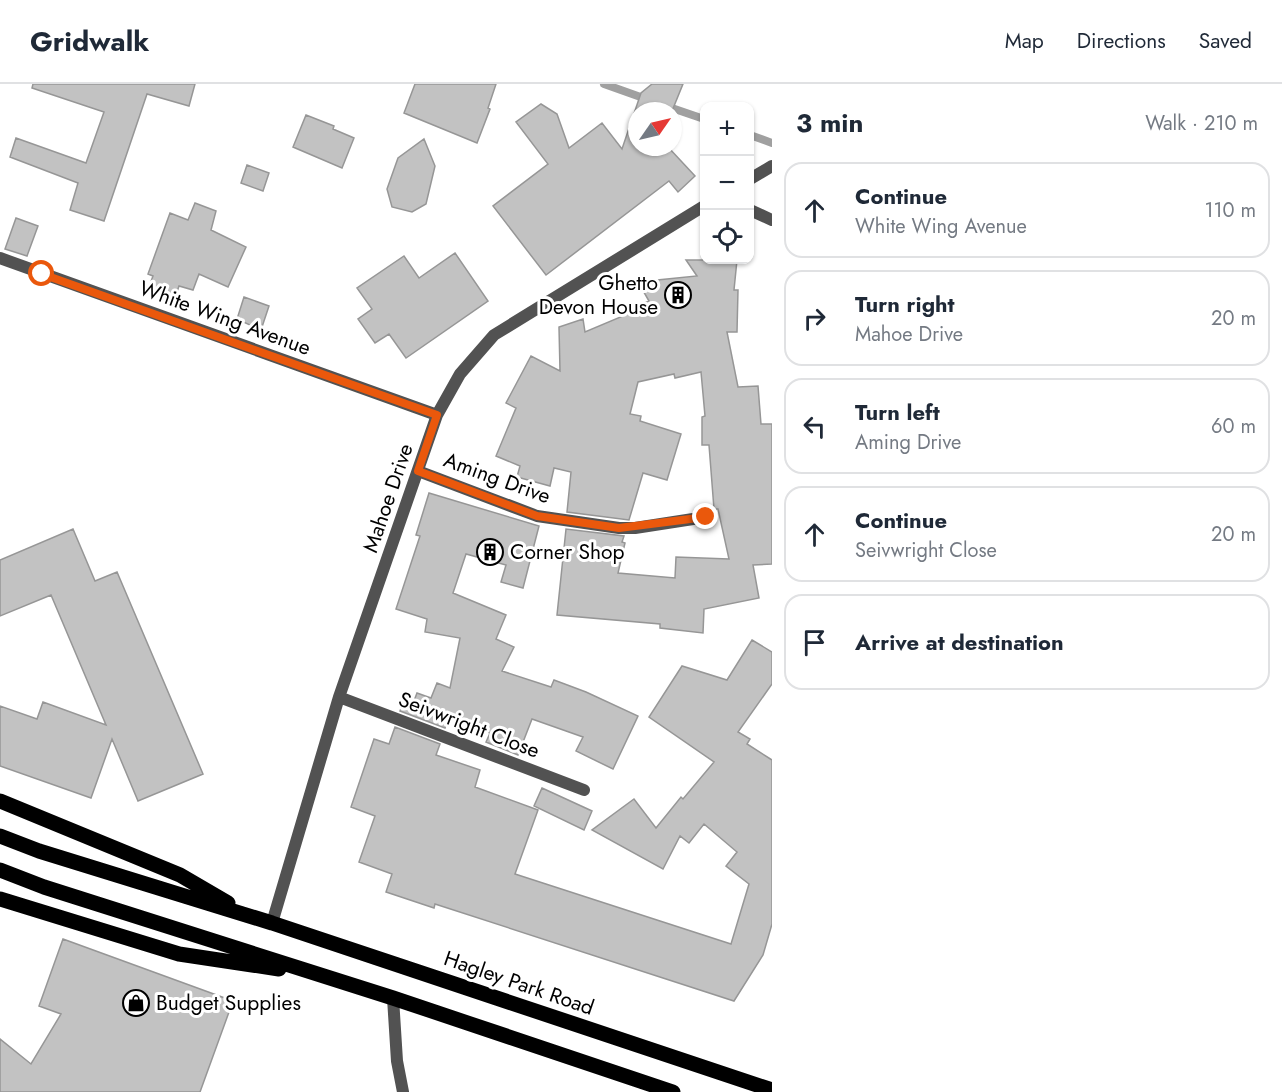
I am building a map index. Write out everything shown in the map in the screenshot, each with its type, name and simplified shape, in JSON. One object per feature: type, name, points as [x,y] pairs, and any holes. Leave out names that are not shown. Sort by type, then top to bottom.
[{"type":"main road","name":"Hagley Park Road","points":[[0,801],[180,875],[251,917]]},
{"type":"main road","name":"Hagley Park Road","points":[[0,836],[39,851],[272,922],[772,1090]]},
{"type":"main road","points":[[0,870],[44,887],[327,976],[673,1092]]},
{"type":"main road","points":[[0,899],[179,954],[327,976]]},
{"type":"street","points":[[754,177],[772,166]]},
{"type":"street","name":"Mahoe Drive","points":[[272,922],[339,697],[437,415],[460,374],[494,335],[700,209]]},
{"type":"street","points":[[754,212],[772,220]]},
{"type":"street","name":"White Wing Avenue","points":[[0,258],[437,415]]},
{"type":"street","name":"Aming Drive","points":[[418,471],[537,516],[619,528],[635,528],[706,517]]},
{"type":"street","name":"Seivwright Close","points":[[339,697],[584,790]]},
{"type":"street","points":[[393,998],[397,1061],[403,1092]]},
{"type":"building","points":[[33,84],[195,84],[189,106],[147,94],[104,221],[70,210],[78,183],[10,157],[16,138],[86,163],[104,112],[32,88]]},
{"type":"building","points":[[415,84],[496,84],[488,108],[490,109],[477,143],[404,113]]},
{"type":"building","points":[[652,84],[683,84],[676,102],[638,102],[641,93]]},
{"type":"building","points":[[541,104],[557,114],[569,148],[602,123],[622,149],[628,131],[628,156],[676,156],[695,176],[678,192],[669,181],[546,275],[493,206],[548,164],[516,122]]},
{"type":"building","points":[[306,115],[334,126],[333,129],[354,138],[342,168],[293,147]]},
{"type":"building","points":[[424,139],[435,166],[426,204],[412,212],[392,207],[387,189],[398,158]]},
{"type":"building","points":[[247,165],[269,173],[263,191],[241,183]]},
{"type":"building","points":[[195,203],[216,211],[211,230],[246,247],[228,287],[199,274],[193,290],[179,286],[174,301],[147,292],[153,276],[148,274],[170,213],[188,220]]},
{"type":"building","points":[[16,218],[38,226],[27,256],[5,249]]},
{"type":"building","points":[[455,253],[488,301],[406,358],[389,334],[375,343],[358,319],[372,309],[357,288],[404,256],[419,278]]},
{"type":"building","points":[[686,260],[700,260],[700,264],[737,264],[734,290],[738,290],[737,332],[727,332],[738,387],[758,386],[761,424],[772,424],[772,564],[753,565],[759,598],[704,609],[703,633],[660,628],[660,624],[557,615],[566,529],[624,536],[622,542],[625,543],[618,573],[675,578],[676,557],[729,559],[718,509],[714,509],[709,445],[702,445],[702,417],[705,416],[701,372],[675,378],[674,374],[638,382],[630,414],[641,416],[640,421],[681,434],[667,480],[643,473],[629,520],[567,512],[571,472],[554,468],[550,486],[517,477],[520,466],[496,456],[516,408],[506,403],[531,356],[560,371],[559,327],[583,319],[585,332],[642,308],[640,305],[649,301],[638,282],[697,276]]},
{"type":"building","points":[[244,297],[269,306],[261,330],[237,319]]},
{"type":"building","points":[[429,493],[539,526],[523,588],[501,582],[506,565],[466,554],[453,593],[506,615],[496,639],[514,647],[502,671],[551,687],[554,680],[638,716],[613,769],[576,751],[583,737],[532,719],[518,755],[486,742],[490,733],[449,716],[445,728],[400,711],[403,703],[412,706],[417,693],[431,698],[437,683],[450,688],[460,638],[425,632],[427,619],[396,609],[420,536],[416,535]]},
{"type":"building","points":[[73,529],[95,581],[117,572],[203,774],[138,801],[112,739],[91,798],[0,766],[0,706],[37,719],[43,702],[106,725],[51,595],[0,616],[0,560]]},
{"type":"building","points":[[752,640],[772,652],[772,684],[738,732],[750,739],[747,744],[772,760],[772,924],[763,955],[734,1001],[435,904],[434,908],[386,892],[392,874],[359,862],[375,816],[351,807],[374,739],[389,744],[395,727],[440,744],[436,755],[480,770],[475,787],[538,810],[515,874],[731,944],[749,884],[726,866],[737,852],[704,824],[689,843],[680,836],[663,869],[592,830],[634,799],[656,828],[681,797],[683,799],[714,762],[649,717],[682,666],[727,680]]},
{"type":"building","points":[[542,788],[592,811],[584,830],[534,806]]},
{"type":"building","points":[[63,939],[233,1001],[200,1092],[0,1092],[0,1039],[31,1064],[61,1014],[39,1006]]},
{"type":"waterway","points":[[604,84],[649,100]]},
{"type":"waterway","points":[[682,111],[700,118]]},
{"type":"waterway","points":[[754,136],[772,143]]},
{"type":"place","name":"Ghetto Devon House","points":[[678,295]]},
{"type":"place","name":"Corner Shop","points":[[490,552]]},
{"type":"place","name":"Budget Supplies","points":[[136,1003]]},
{"type":"route","points":[[42,274],[437,415],[418,471],[537,516],[619,528],[635,528],[706,517]]}]
